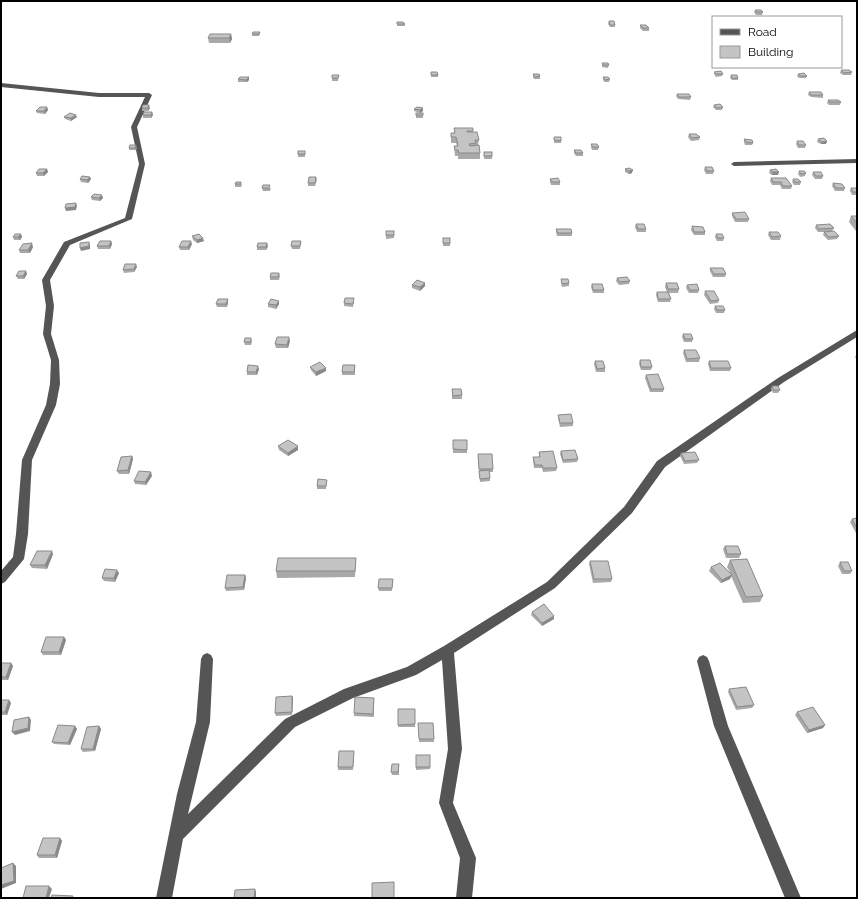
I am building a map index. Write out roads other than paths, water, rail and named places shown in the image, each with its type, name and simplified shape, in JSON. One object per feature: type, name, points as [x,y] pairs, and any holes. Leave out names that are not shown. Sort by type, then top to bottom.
[{"type":"street","points":[[1,85],[99,95],[149,95],[134,127],[142,164],[128,219],[67,244],[46,280],[50,306],[47,334],[54,360],[55,384],[51,405],[27,460],[22,534],[18,559],[1,579]]},
{"type":"street","points":[[734,164],[857,161]]},
{"type":"street","points":[[175,836],[290,723],[349,693],[411,671],[448,650],[551,585],[628,510],[661,464],[781,380],[857,333]]},
{"type":"street","points":[[448,650],[454,749],[446,803],[468,858],[464,898]]},
{"type":"street","points":[[164,898],[175,836],[203,722],[207,659]]},
{"type":"street","points":[[703,661],[721,726],[793,898]]}]
